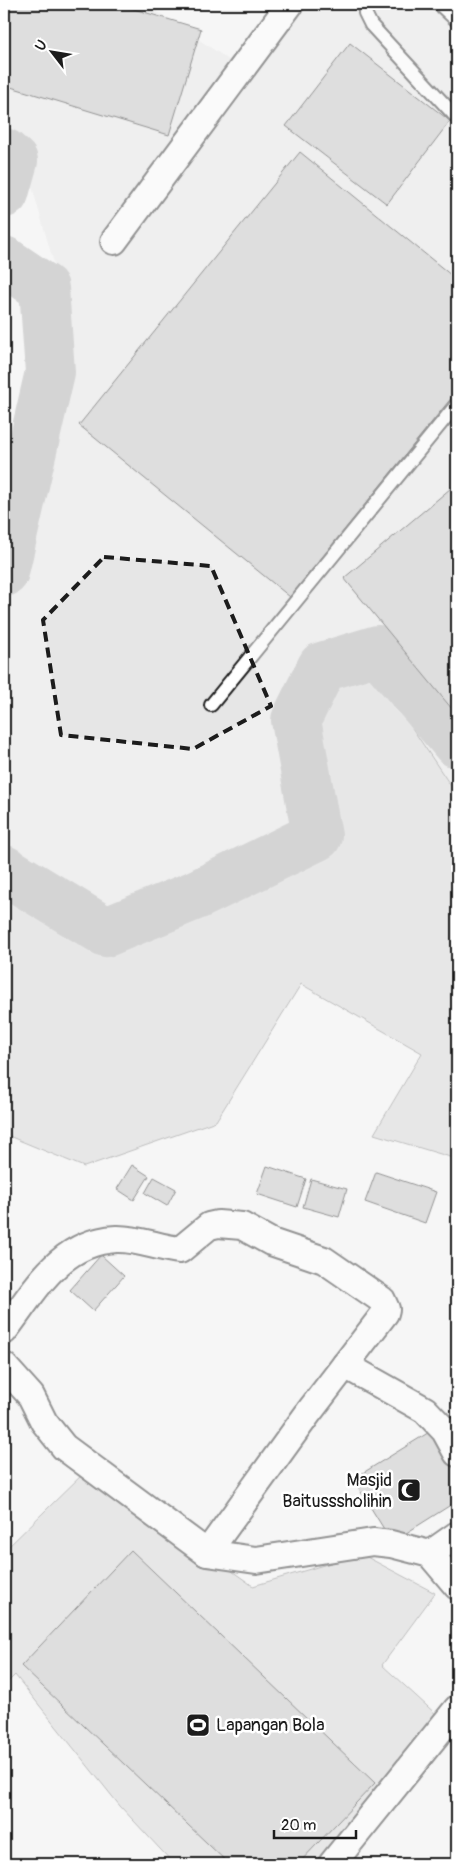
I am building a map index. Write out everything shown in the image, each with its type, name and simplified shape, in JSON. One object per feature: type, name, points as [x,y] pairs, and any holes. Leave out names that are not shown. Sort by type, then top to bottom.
[{"type":"street","points":[[114,241],[290,4]]},
{"type":"street","points":[[4,1330],[53,1267],[72,1251],[116,1240],[131,1240],[180,1250],[208,1226],[218,1224],[242,1226],[271,1242],[324,1260],[382,1300],[386,1309],[385,1313],[345,1364],[207,1553]]},
{"type":"street","points":[[345,1364],[425,1410],[445,1431],[457,1453]]},
{"type":"street","points":[[4,1366],[31,1396],[44,1422],[64,1447],[207,1553],[256,1560],[373,1542],[391,1544],[430,1554],[457,1586]]},
{"type":"street","points":[[430,1554],[457,1534]]},
{"type":"street","points":[[332,1864],[457,1709]]},
{"type":"lane","points":[[365,4],[365,12],[371,25],[457,118]]},
{"type":"lane","points":[[439,4],[457,21]]},
{"type":"lane","points":[[211,705],[457,404]]},
{"type":"highlighted area","points":[[104,557],[211,566],[271,706],[193,749],[61,735],[43,620]]},
{"type":"shaded area","points":[[4,4],[146,4],[229,60],[273,4],[457,4],[457,795],[357,647],[296,667],[301,806],[258,889],[99,949],[15,896],[4,873],[4,597],[14,588],[71,323],[17,134],[4,122]]},
{"type":"shaded area","points":[[357,646],[457,795],[457,1159],[374,1134],[422,1053],[301,984],[216,1121],[84,1167],[4,1134],[4,873],[15,896],[99,949],[258,889],[301,806],[296,667]]},
{"type":"shaded area","points":[[88,1469],[253,1586],[361,1554],[435,1593],[382,1665],[450,1727],[345,1864],[174,1864],[120,1806],[15,1675],[4,1686],[4,1551]]},
{"type":"building","points":[[4,4],[117,4],[201,29],[169,135],[4,85]]},
{"type":"building","points":[[350,43],[450,121],[387,204],[286,126]]},
{"type":"building","points":[[300,152],[457,280],[457,391],[290,597],[79,425]]},
{"type":"building","points":[[457,483],[457,715],[344,578]]},
{"type":"building","points":[[132,1165],[149,1176],[134,1200],[117,1189]]},
{"type":"building","points":[[267,1166],[306,1179],[297,1207],[257,1194]]},
{"type":"building","points":[[376,1172],[436,1192],[425,1223],[365,1202]]},
{"type":"building","points":[[154,1177],[176,1189],[167,1206],[145,1193]]},
{"type":"building","points":[[311,1179],[347,1189],[339,1217],[303,1207]]},
{"type":"building","points":[[101,1255],[124,1276],[93,1311],[70,1290]]},
{"type":"building","name":"Masjid Baitusssholihin","points":[[431,1431],[457,1473],[457,1501],[392,1542],[353,1479]]},
{"type":"building","name":"Lapangan Bola","points":[[131,1550],[375,1783],[298,1864],[229,1864],[21,1666]]},
{"type":"waterway","points":[[4,153],[13,161],[4,193]]},
{"type":"waterway","points":[[4,261],[44,288],[50,372],[4,572]]},
{"type":"waterway","points":[[4,870],[106,932],[196,895],[317,836],[296,720],[322,667],[378,650],[457,743]]},
{"type":"place","name":"Masjid Baitusssholihin","points":[[409,1490]]},
{"type":"place","name":"Lapangan Bola","points":[[198,1725]]}]
